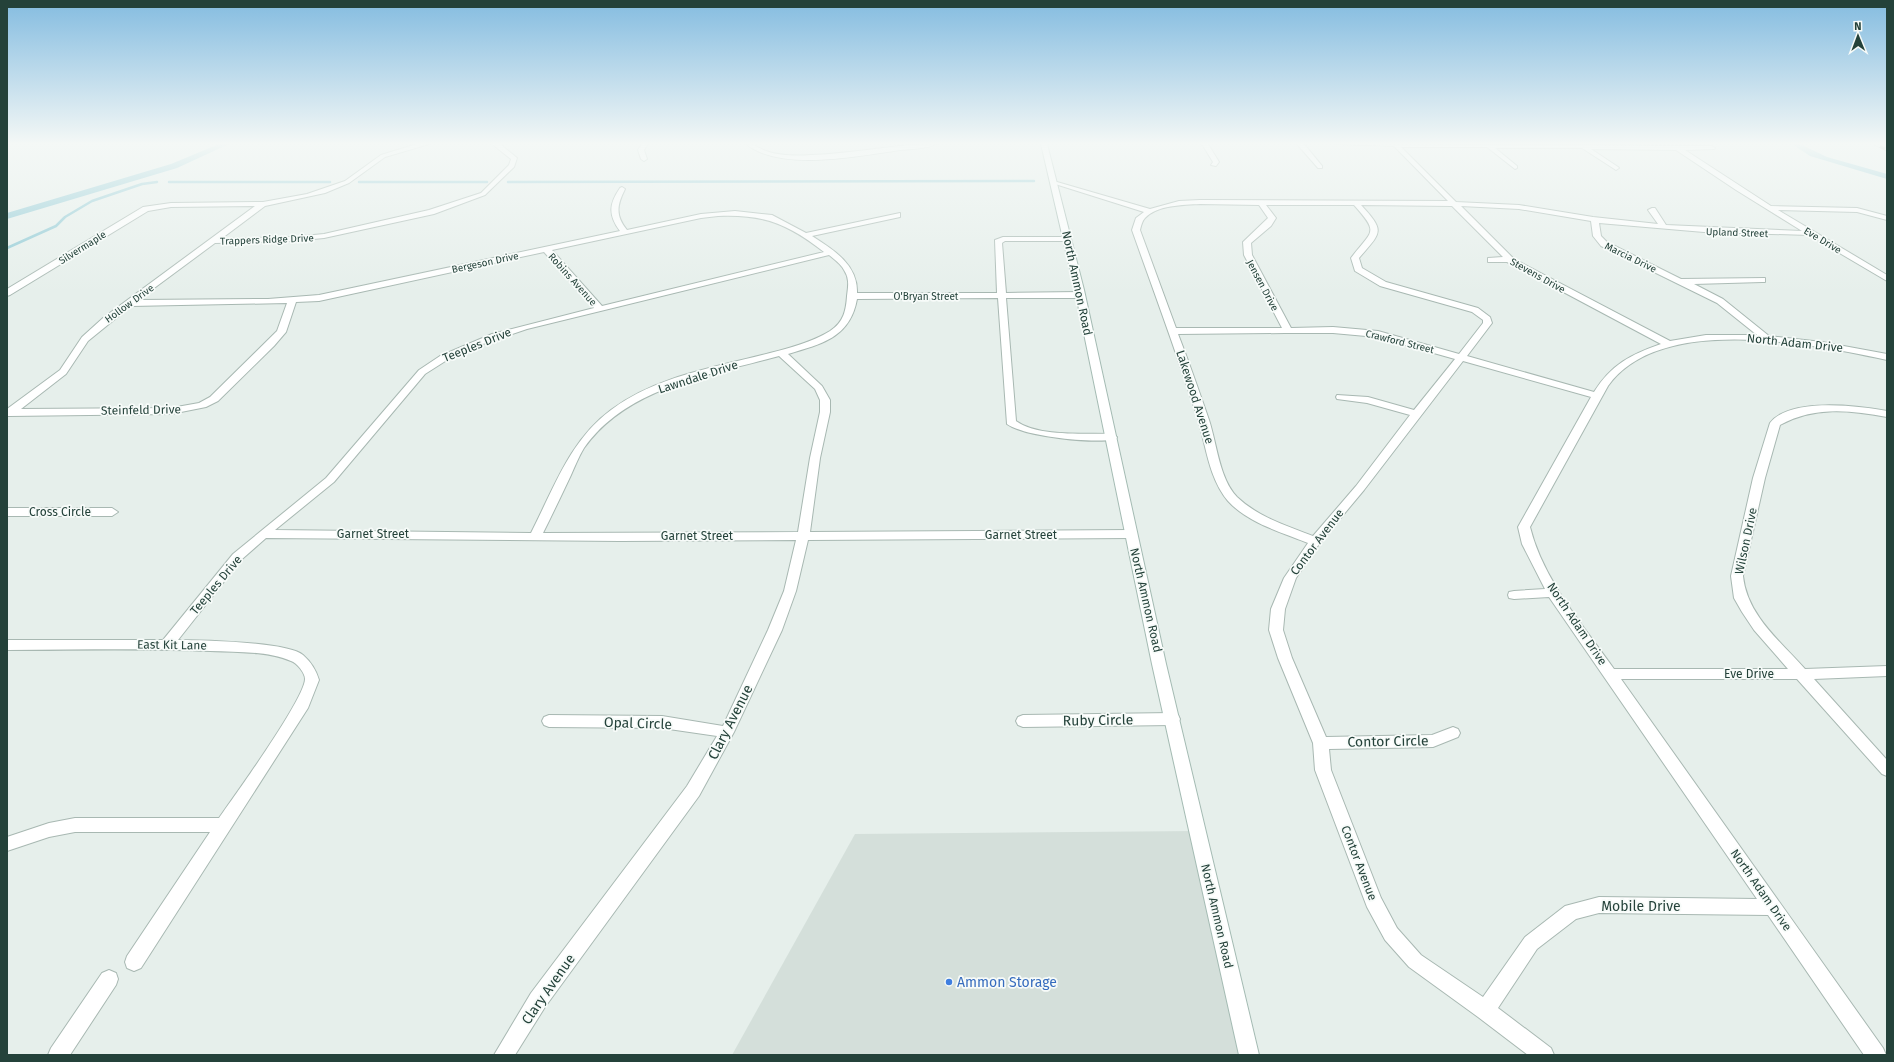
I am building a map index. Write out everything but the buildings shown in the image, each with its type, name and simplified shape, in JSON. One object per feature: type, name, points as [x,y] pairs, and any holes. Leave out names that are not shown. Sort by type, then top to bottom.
[{"type":"street","points":[[263,204],[310,194]]},
{"type":"street","name":"Trappers Ridge Drive","points":[[214,241],[293,239],[324,236],[458,204],[484,194]]},
{"type":"street","points":[[620,194],[613,207],[614,215],[625,232]]},
{"type":"street","name":"North Ammon Road","points":[[1057,194],[1112,437],[1131,534],[1172,719],[1249,1055]]},
{"type":"street","points":[[1091,194],[1150,211]]},
{"type":"street","name":"Stevens Drive","points":[[1442,194],[1509,259],[1667,343]]},
{"type":"street","name":"Eve Drive","points":[[1747,194],[1887,279]]},
{"type":"street","name":"Upland Street","points":[[1150,211],[1179,203],[1452,204],[1509,206],[1595,220],[1737,233],[1811,233]]},
{"type":"street","name":"Jensen Drive","points":[[1261,203],[1272,218],[1268,224],[1247,242],[1248,255],[1288,330]]},
{"type":"street","name":"Silvermaple","points":[[7,293],[135,213],[158,206],[263,204]]},
{"type":"street","name":"Hollow Drive","points":[[8,413],[63,372],[94,330],[263,204]]},
{"type":"street","name":"Contor Avenue","points":[[1356,204],[1364,210],[1376,228],[1373,237],[1355,258],[1358,269],[1383,284],[1475,310],[1487,319],[1488,323],[1360,488],[1315,541],[1290,578],[1278,609],[1276,630],[1285,658],[1321,743],[1323,770],[1373,901],[1391,934],[1415,961],[1485,1010],[1544,1055]]},
{"type":"street","points":[[1771,208],[1857,210],[1887,218]]},
{"type":"street","points":[[1652,210],[1664,227]]},
{"type":"street","name":"Lakewood Avenue","points":[[1150,211],[1140,218],[1136,230],[1204,420],[1216,464],[1224,484],[1232,498],[1259,517],[1315,541]]},
{"type":"street","name":"Bergeson Drive","points":[[129,303],[292,301],[319,298],[701,216],[753,214],[782,221],[806,235],[829,253]]},
{"type":"street","points":[[806,235],[897,215]]},
{"type":"street","name":"Marcia Drive","points":[[1595,220],[1594,231],[1600,241],[1604,244],[1627,257],[1684,282],[1720,301],[1765,337]]},
{"type":"street","points":[[1067,239],[1003,239],[998,242],[1011,422],[1015,427],[1035,432],[1112,437]]},
{"type":"street","name":"Robins Avenue","points":[[546,249],[600,309]]},
{"type":"street","name":"Lawndale Drive","points":[[536,535],[580,446],[594,428],[609,414],[663,387],[707,372],[780,353],[828,336],[839,329],[846,320],[852,296],[853,281],[848,268],[829,253]]},
{"type":"street","name":"Teeples Drive","points":[[168,644],[237,558],[263,534],[330,480],[422,372],[434,363],[457,351],[525,327],[829,253]]},
{"type":"street","points":[[1491,260],[1509,259]]},
{"type":"street","name":"Marcia Drive","points":[[1684,282],[1762,280]]},
{"type":"street","name":"O'Bryan Street","points":[[852,296],[1080,295]]},
{"type":"street","name":"Steinfeld Drive","points":[[8,413],[171,411],[202,405],[214,399],[271,344],[281,332],[292,301]]},
{"type":"street","name":"Crawford Street","points":[[1173,331],[1333,330],[1378,334],[1597,396]]},
{"type":"street","name":"North Adam Drive","points":[[1876,1055],[1612,674],[1554,593],[1528,544],[1524,528],[1597,396],[1613,373],[1632,359],[1667,343],[1714,338],[1765,337],[1836,346],[1887,357]]},
{"type":"street","name":"Clary Avenue","points":[[504,1055],[538,1000],[694,790],[727,732],[775,630],[790,591],[803,536],[815,458],[825,412],[825,400],[819,388],[780,353]]},
{"type":"street","points":[[1341,397],[1368,400],[1416,414]]},
{"type":"street","name":"Wilson Drive","points":[[1887,414],[1837,408],[1812,410],[1798,412],[1782,418],[1775,423],[1771,430],[1738,576],[1738,592],[1745,608],[1759,627],[1887,770]]},
{"type":"street","name":"Cross Circle","points":[[7,512],[112,512]]},
{"type":"street","name":"Garnet Street","points":[[263,534],[536,535],[620,537],[1131,534]]},
{"type":"street","points":[[1514,595],[1554,593]]},
{"type":"street","name":"East Kit Lane","points":[[7,645],[168,644],[238,647],[297,657],[309,670],[312,680],[303,704],[134,962]]},
{"type":"street","name":"Eve Drive","points":[[1612,674],[1802,674],[1887,671]]},
{"type":"street","name":"Ruby Circle","points":[[1023,722],[1172,719]]},
{"type":"street","name":"Opal Circle","points":[[549,721],[662,722],[727,732]]},
{"type":"street","name":"Contor Circle","points":[[1321,743],[1434,741],[1453,733]]},
{"type":"street","points":[[7,844],[49,830],[75,825],[224,825]]},
{"type":"street","name":"Mobile Drive","points":[[1485,1010],[1531,943],[1571,912],[1599,905],[1772,907]]},
{"type":"street","points":[[58,1055],[109,979]]},
{"type":"shaded area","points":[[1198,831],[1248,1055],[732,1055],[855,834]]},
{"type":"waterway","points":[[7,216],[82,194]]},
{"type":"waterway","points":[[7,248],[56,226],[65,217],[92,201],[114,194]]},
{"type":"place","name":"Ammon Storage","points":[[949,982]]}]
